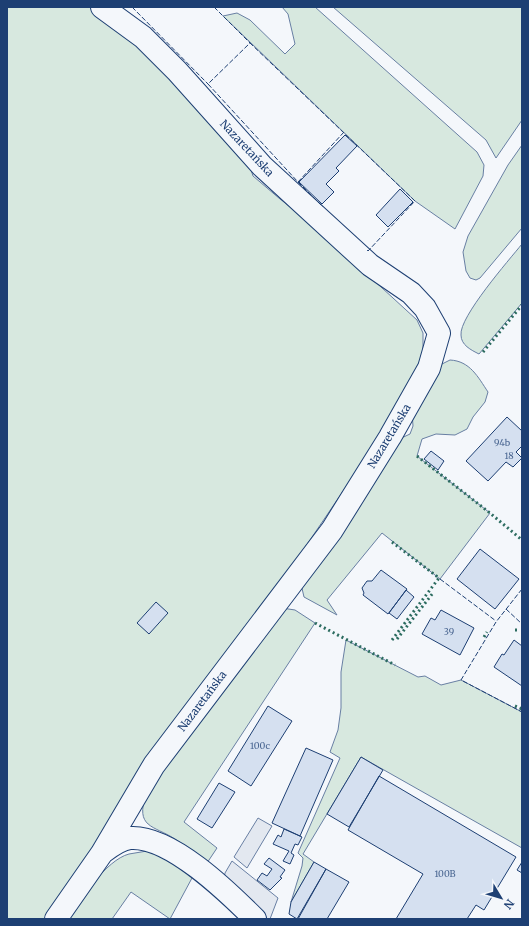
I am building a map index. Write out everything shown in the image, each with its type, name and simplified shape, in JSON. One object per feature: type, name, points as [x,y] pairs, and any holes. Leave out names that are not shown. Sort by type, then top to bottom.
[{"type":"street","name":"Nazaretańska","points":[[56,919],[102,853],[154,765],[332,530],[390,437],[428,368],[439,333],[425,308],[411,293],[370,265],[262,166],[177,71],[143,37],[102,7]]},
{"type":"street","points":[[102,853],[117,842],[131,838],[160,844],[180,855],[210,878],[255,919]]},
{"type":"shaded area","points":[[7,7],[89,7],[140,45],[249,164],[253,176],[309,221],[417,320],[423,333],[421,365],[388,425],[49,919],[7,919]]},
{"type":"shaded area","points":[[282,7],[315,7],[477,152],[484,165],[483,176],[455,229],[415,201],[223,16],[237,13],[250,20],[285,54],[295,44],[288,14]]},
{"type":"shaded area","points":[[333,7],[522,7],[522,120],[496,158],[486,140]]},
{"type":"shaded area","points":[[522,145],[522,228],[480,278],[476,280],[470,278],[466,271],[463,252],[468,236],[508,165]]},
{"type":"shaded area","points":[[522,244],[522,303],[479,354],[470,349],[461,339],[463,327],[468,315],[476,303],[496,275]]},
{"type":"shaded area","points":[[450,360],[463,363],[473,371],[488,392],[485,402],[473,417],[467,429],[455,435],[436,434],[422,439],[417,456],[490,513],[440,579],[382,533],[327,600],[337,615],[304,597],[301,584],[395,441],[410,434],[413,426],[412,412],[440,365]]},
{"type":"shaded area","points":[[282,608],[295,610],[315,623],[184,822],[217,848],[207,863],[167,834],[153,828],[148,824],[143,813],[143,805],[146,794]]},
{"type":"shaded area","points":[[346,640],[418,677],[425,676],[441,685],[461,680],[522,712],[522,848],[361,757],[303,854],[314,862],[291,902],[302,866],[303,858],[298,853],[340,758],[330,752],[338,730],[341,708],[341,672]]},
{"type":"shaded area","points":[[258,818],[272,826],[247,868],[234,857]]},
{"type":"shaded area","points":[[147,851],[165,856],[190,872],[192,878],[170,919],[131,892],[112,919],[66,919],[94,882],[111,864],[129,854]]},
{"type":"shaded area","points":[[232,861],[278,898],[270,919],[266,919],[260,911],[224,879],[225,873]]},
{"type":"building","points":[[345,135],[357,146],[336,168],[339,171],[326,184],[334,192],[322,204],[299,182]]},
{"type":"building","points":[[400,189],[413,202],[388,227],[376,215]]},
{"type":"building","points":[[507,417],[522,431],[522,446],[516,452],[522,458],[513,467],[506,462],[488,481],[466,461]]},
{"type":"building","points":[[431,451],[444,461],[438,470],[424,459]]},
{"type":"building","points":[[480,549],[519,579],[495,609],[457,579]]},
{"type":"building","points":[[381,570],[407,589],[388,614],[363,595],[364,593],[362,588],[367,581],[372,581]]},
{"type":"building","points":[[406,590],[414,597],[397,619],[389,613]]},
{"type":"building","points":[[156,602],[168,613],[149,634],[137,623]]},
{"type":"building","points":[[441,610],[474,628],[460,655],[422,634],[431,618],[435,620]]},
{"type":"building","points":[[514,640],[522,646],[522,686],[494,667],[502,654],[504,655]]},
{"type":"building","points":[[268,706],[292,721],[251,786],[228,771]]},
{"type":"building","points":[[306,748],[333,760],[300,836],[272,823]]},
{"type":"building","points":[[361,757],[383,770],[349,827],[327,814]]},
{"type":"building","points":[[379,776],[516,857],[484,910],[476,905],[467,919],[396,919],[423,874],[348,830]]},
{"type":"building","points":[[219,783],[235,792],[212,828],[197,819]]},
{"type":"building","points":[[284,829],[302,837],[298,845],[295,844],[291,853],[294,855],[290,864],[283,861],[289,851],[273,844],[278,835],[281,837]]},
{"type":"building","points":[[269,858],[285,870],[280,877],[282,878],[270,890],[257,880],[262,873],[267,876],[272,869],[264,864]]},
{"type":"building","points":[[314,862],[326,869],[297,919],[289,914],[291,902]]},
{"type":"building","points":[[522,862],[522,873],[517,870]]},
{"type":"building","points":[[326,869],[349,882],[327,919],[298,919]]},
{"type":"hedge","points":[[483,352],[522,305]]},
{"type":"hedge","points":[[417,456],[522,540]]},
{"type":"hedge","points":[[392,542],[439,578],[392,640]]},
{"type":"hedge","points":[[397,639],[433,593]]},
{"type":"hedge","points":[[315,623],[395,665]]},
{"type":"hedge","points":[[515,630],[520,630]]},
{"type":"hedge","points":[[484,637],[487,632]]},
{"type":"hedge","points":[[515,706],[522,709]]},
{"type":"fence","points":[[132,7],[208,84]]},
{"type":"fence","points":[[214,7],[250,43]]},
{"type":"fence","points":[[344,132],[298,182],[208,84],[250,43],[415,201],[368,251],[367,250]]},
{"type":"fence","points":[[298,182],[323,207]]},
{"type":"fence","points":[[440,579],[496,621]]},
{"type":"fence","points":[[522,589],[496,622],[461,680],[522,712]]},
{"type":"fence","points":[[506,609],[522,624]]}]
